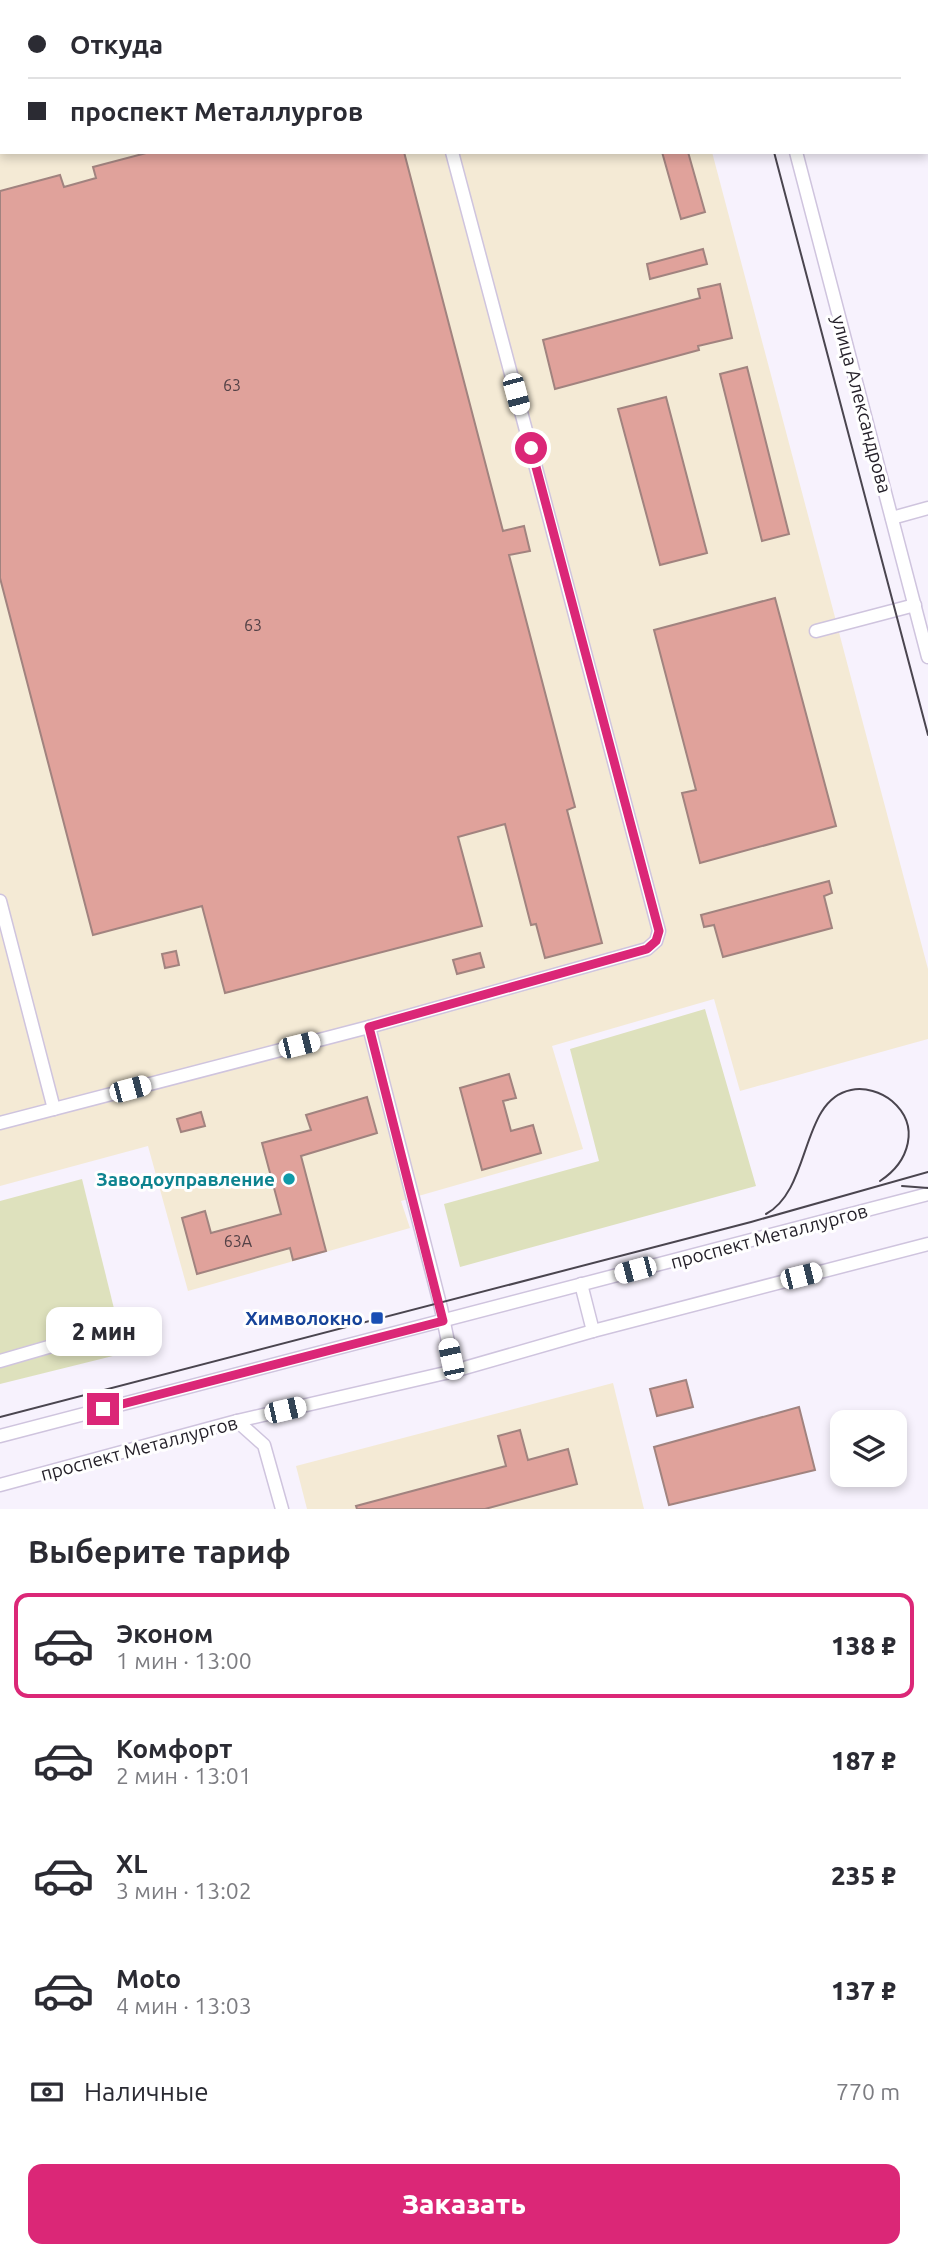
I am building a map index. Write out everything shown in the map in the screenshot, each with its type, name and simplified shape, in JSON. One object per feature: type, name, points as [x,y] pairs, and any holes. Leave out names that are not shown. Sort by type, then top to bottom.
[{"type":"street","points":[[0,1123],[369,1027],[647,949],[656,941],[659,931],[453,154]]},
{"type":"street","name":"улица Александрова","points":[[797,154],[928,657]]},
{"type":"street","points":[[892,518],[928,508]]},
{"type":"street","points":[[816,631],[915,605]]},
{"type":"street","points":[[0,901],[54,1108]]},
{"type":"street","points":[[369,1027],[454,1371]]},
{"type":"street","name":"проспект Металлургов","points":[[0,1436],[928,1194]]},
{"type":"street","name":"проспект Металлургов","points":[[0,1485],[237,1422],[454,1371],[593,1331],[928,1244]]},
{"type":"street","points":[[581,1284],[593,1331]]},
{"type":"street","points":[[0,1361],[138,1321]]},
{"type":"street","points":[[237,1422],[264,1446],[282,1509]]},
{"type":"shaded area","points":[[0,154],[713,154],[928,969],[928,1039],[740,1091],[714,999],[552,1046],[583,1149],[401,1201],[410,1228],[188,1291],[148,1146],[0,1186]]},
{"type":"shaded area","points":[[613,1383],[644,1509],[307,1509],[296,1466]]},
{"type":"green space","points":[[705,1009],[756,1186],[460,1267],[444,1204],[599,1161],[570,1049]]},
{"type":"green space","points":[[82,1179],[125,1353],[0,1384],[0,1201]]},
{"type":"building","points":[[142,154],[405,154],[503,531],[524,526],[530,551],[509,555],[575,807],[567,810],[602,943],[545,958],[536,924],[531,925],[505,824],[458,837],[482,926],[225,993],[202,906],[93,935],[0,578],[0,191],[60,175],[64,187],[96,178],[93,167]]},
{"type":"building","points":[[663,154],[689,154],[705,212],[681,219]]},
{"type":"building","points":[[703,249],[707,264],[650,279],[647,264]]},
{"type":"building","points":[[720,284],[732,338],[698,346],[699,350],[555,389],[543,340],[700,298],[698,289]]},
{"type":"building","points":[[747,367],[789,534],[762,541],[720,374]]},
{"type":"building","points":[[666,397],[707,553],[660,565],[618,409]]},
{"type":"building","points":[[775,598],[836,826],[700,863],[682,793],[696,790],[654,630]]},
{"type":"building","points":[[829,881],[832,893],[824,896],[832,928],[723,957],[714,925],[704,927],[701,915]]},
{"type":"building","points":[[176,951],[179,965],[165,968],[162,954]]},
{"type":"building","points":[[480,953],[484,967],[457,974],[453,960]]},
{"type":"building","points":[[509,1074],[516,1098],[503,1101],[511,1131],[533,1125],[541,1153],[482,1170],[460,1088]]},
{"type":"building","points":[[367,1097],[377,1133],[301,1156],[326,1251],[293,1260],[290,1248],[197,1274],[182,1218],[205,1211],[211,1233],[281,1214],[262,1143],[311,1130],[306,1115]]},
{"type":"building","points":[[201,1112],[205,1126],[181,1132],[177,1119]]},
{"type":"building","points":[[686,1380],[693,1407],[657,1416],[650,1389]]},
{"type":"building","points":[[799,1407],[815,1470],[669,1505],[654,1447]]},
{"type":"building","points":[[520,1430],[528,1460],[568,1449],[577,1484],[485,1509],[357,1509],[356,1506],[506,1466],[498,1436]]},
{"type":"tram line","points":[[775,154],[928,735]]},
{"type":"tram line","points":[[766,1214],[781,1202],[792,1185],[823,1110],[835,1097],[851,1090],[867,1090],[883,1095],[901,1111],[906,1121],[909,1132],[904,1154],[898,1164],[880,1181]]},
{"type":"tram line","points":[[0,1417],[751,1222],[928,1172]]},
{"type":"tram line","points":[[902,1186],[928,1188]]},
{"type":"place","name":"Заводоуправление","points":[[289,1179]]},
{"type":"place","name":"Химволокно","points":[[377,1318]]},
{"type":"route","points":[[103,1409],[443,1321],[369,1027],[647,949],[656,941],[659,931],[531,448]]}]
